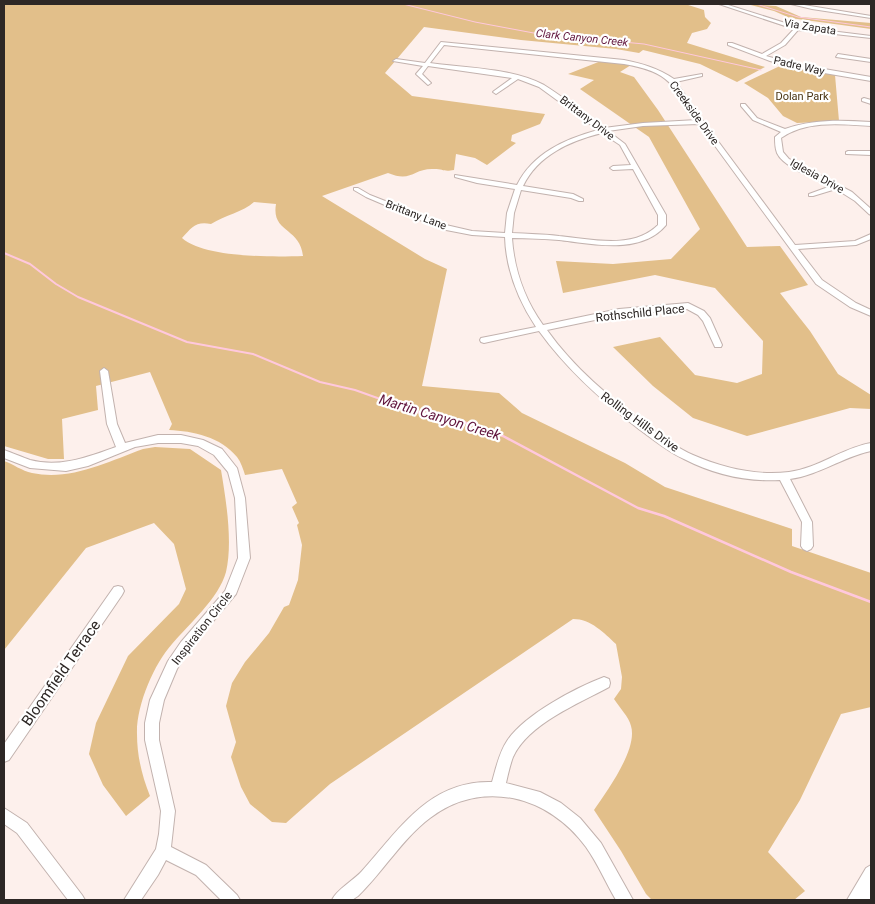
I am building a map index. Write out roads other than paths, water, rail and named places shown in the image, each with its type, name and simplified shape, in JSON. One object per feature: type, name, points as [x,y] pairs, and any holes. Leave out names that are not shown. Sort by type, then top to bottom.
[{"type":"street","name":"Via Zapata","points":[[721,4],[797,28],[871,37]]},
{"type":"street","points":[[793,4],[871,17]]},
{"type":"street","points":[[756,20],[762,18]]},
{"type":"street","points":[[763,56],[783,44],[797,28]]},
{"type":"street","points":[[846,40],[847,33]]},
{"type":"street","name":"Creekside Drive","points":[[426,65],[443,42],[646,66],[662,73],[673,81],[819,282],[853,305],[871,313]]},
{"type":"street","name":"Padre Way","points":[[730,44],[763,56],[812,69],[871,79]]},
{"type":"street","points":[[838,56],[871,60]]},
{"type":"street","name":"Brittany Drive","points":[[396,61],[517,77],[550,91],[622,144],[662,215],[662,225],[654,233],[634,241],[598,243],[508,234]]},
{"type":"street","points":[[426,65],[419,74],[428,83]]},
{"type":"street","points":[[673,81],[700,75]]},
{"type":"street","points":[[496,92],[517,77]]},
{"type":"street","points":[[864,100],[871,102]]},
{"type":"street","points":[[743,105],[755,119],[784,131],[801,126],[822,124],[871,124]]},
{"type":"street","name":"Rolling Hills Drive","points":[[701,122],[638,125],[603,130],[574,139],[550,151],[532,167],[518,188],[509,215],[508,234],[508,247],[515,276],[525,301],[553,344],[596,390],[667,445],[689,457],[728,470],[755,476],[783,476],[811,470],[846,454],[871,447]]},
{"type":"street","name":"Iglesia Drive","points":[[784,131],[778,137],[778,147],[782,156],[794,165],[852,195],[865,204],[871,213]]},
{"type":"street","points":[[848,153],[871,153]]},
{"type":"street","points":[[613,168],[635,167]]},
{"type":"street","points":[[458,176],[477,181],[574,196],[581,200]]},
{"type":"street","points":[[811,195],[835,187]]},
{"type":"street","name":"Brittany Lane","points":[[356,189],[368,196],[444,228],[472,233],[508,234]]},
{"type":"street","points":[[793,247],[856,243],[871,236]]},
{"type":"street","name":"Rothschild Place","points":[[484,340],[619,312],[688,306],[701,313],[707,320],[718,345]]},
{"type":"street","points":[[104,371],[112,424],[122,448]]},
{"type":"street","name":"Inspiration Circle","points":[[4,454],[30,464],[66,467],[84,463],[146,441],[170,439],[190,441],[209,447],[218,452],[233,471],[240,498],[244,558],[230,594],[172,664],[157,700],[152,723],[154,754],[168,811],[163,851],[153,870],[132,900]]},
{"type":"street","points":[[783,476],[807,522],[807,546]]},
{"type":"street","name":"Bloomfield Terrace","points":[[4,755],[118,591]]},
{"type":"street","points":[[498,787],[505,761],[512,745],[535,722],[604,682]]},
{"type":"street","points":[[340,900],[364,882],[414,823],[438,802],[468,791],[498,787],[538,798],[554,807],[576,824],[590,840],[625,900]]},
{"type":"street","points":[[4,816],[22,828],[77,900]]},
{"type":"street","points":[[163,851],[202,870],[232,900]]},
{"type":"street","points":[[863,897],[871,873]]},
{"type":"waterway","name":"Clark Canyon Creek","points":[[403,4],[475,22],[539,34],[644,44],[761,70]]},
{"type":"waterway","points":[[756,4],[798,17],[871,27]]},
{"type":"waterway","name":"Martin Canyon Creek","points":[[4,253],[30,264],[56,284],[78,297],[187,342],[253,354],[320,382],[355,390],[397,405]]},
{"type":"waterway","name":"Martin Canyon Creek","points":[[393,404],[417,412],[449,417],[503,436],[638,508],[664,516],[791,572],[871,602]]},
{"type":"park label","name":"Dolan Park","points":[[802,96]]}]
